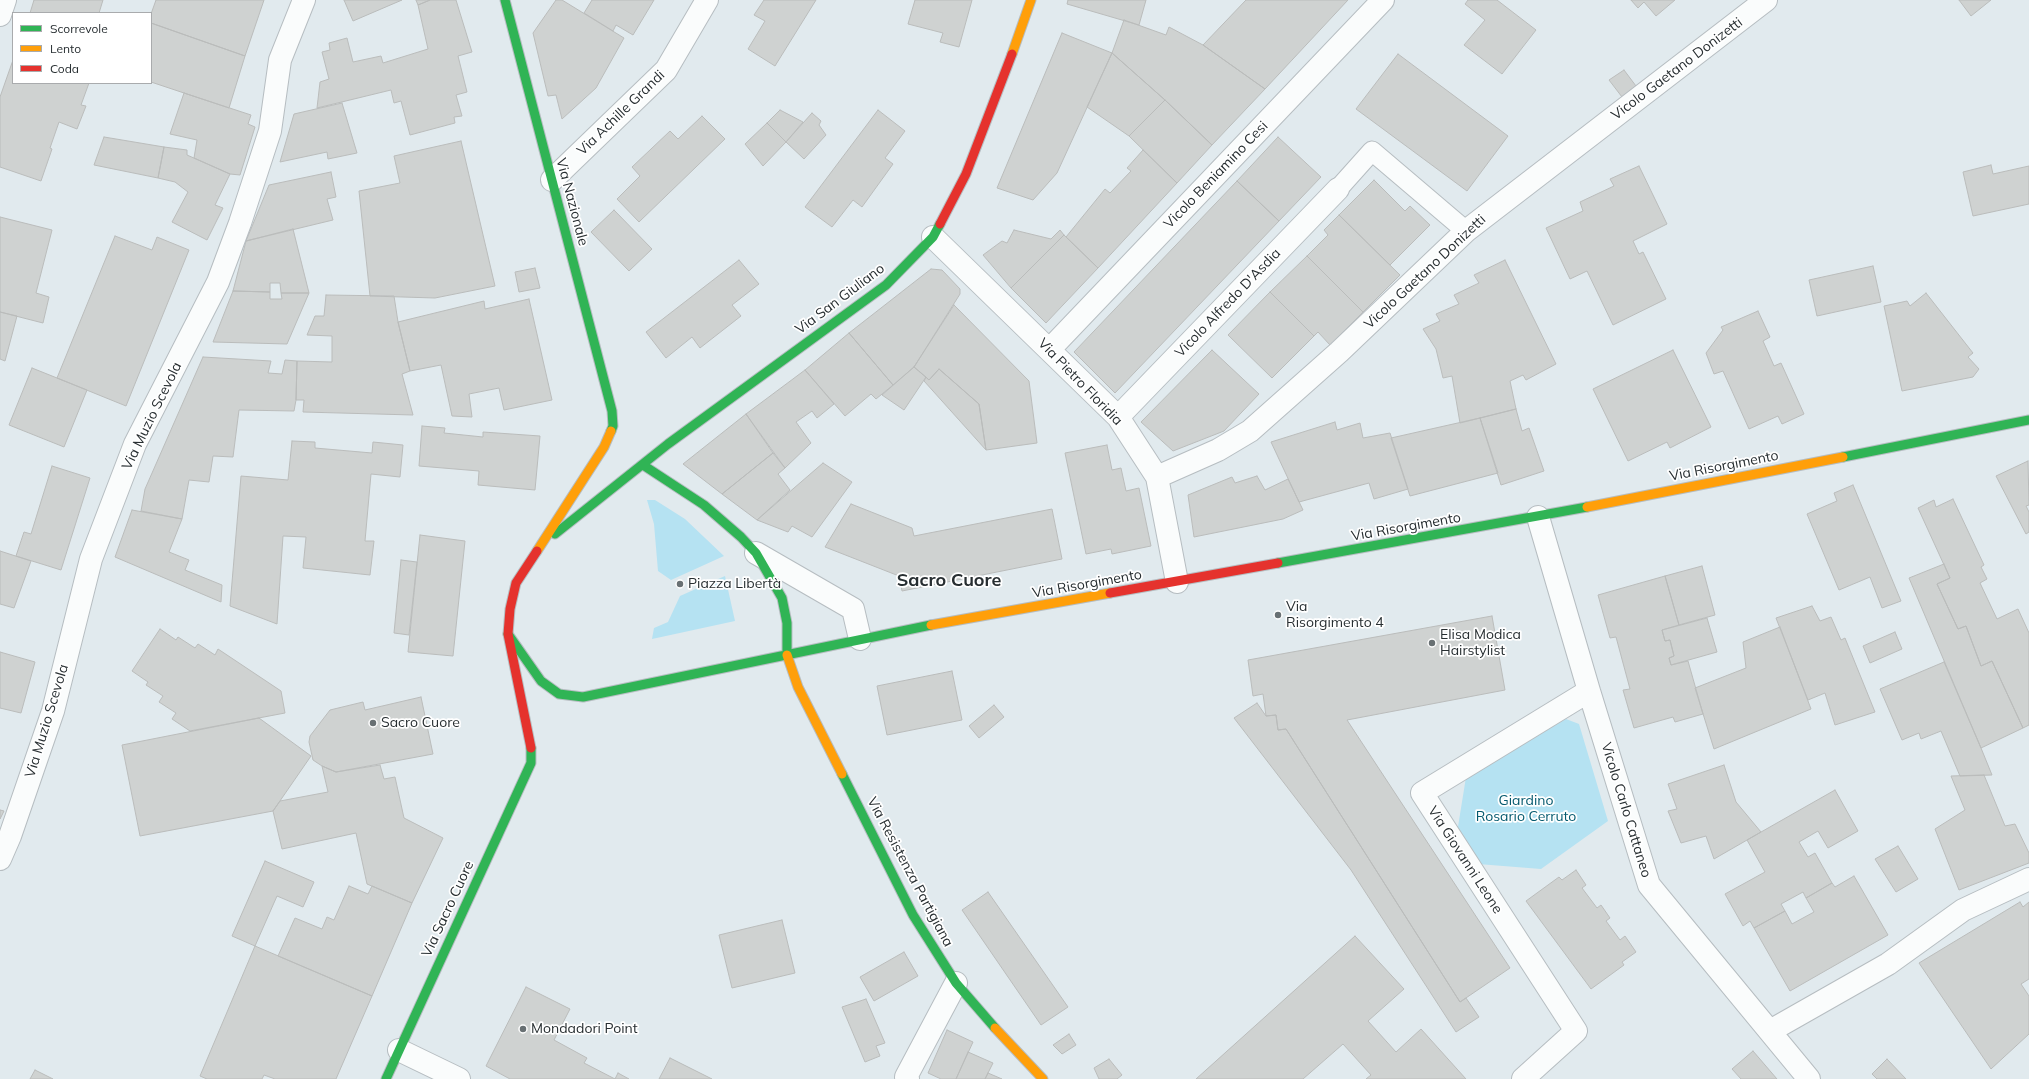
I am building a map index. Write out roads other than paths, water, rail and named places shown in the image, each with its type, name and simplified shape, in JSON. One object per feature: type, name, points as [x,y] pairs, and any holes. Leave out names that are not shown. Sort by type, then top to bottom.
[{"type":"street","points":[[0,15],[5,0]]},
{"type":"street","name":"Via Muzio Scevola","points":[[0,859],[10,836],[53,711],[91,559],[135,444],[218,282],[240,223],[270,131],[280,60],[304,0]]},
{"type":"street","name":"Via Nazionale","points":[[505,0],[612,411],[613,426],[604,447],[542,544]]},
{"type":"street","name":"Via Achille Grandi","points":[[552,180],[666,70],[707,0]]},
{"type":"street","name":"Via San Giuliano","points":[[542,544],[668,444],[886,285],[933,237],[966,174],[1028,12],[1031,0]]},
{"type":"street","name":"Vicolo Beniamino Cesi","points":[[1050,350],[1383,0]]},
{"type":"street","name":"Vicolo Gaetano Donizetti","points":[[1157,477],[1218,450],[1250,430],[1339,352],[1466,231],[1766,0]]},
{"type":"street","name":"Vicolo Alfredo D'Asdia","points":[[1118,417],[1338,189]]},
{"type":"street","name":"Via Pietro Floridia","points":[[933,237],[1118,417],[1157,477],[1177,582]]},
{"type":"street","name":"Via Risorgimento","points":[[508,634],[541,682],[560,694],[583,697],[860,639],[1538,517],[2029,420]]},
{"type":"street","name":"Via Resistenza Partigiana","points":[[643,465],[704,505],[741,537],[756,553],[782,598],[787,623],[787,655],[798,687],[913,915],[956,983],[1012,1048],[1043,1079]]},
{"type":"street","name":"Vicolo Carlo Cattaneo","points":[[1538,517],[1589,691],[1649,885],[1809,1079]]},
{"type":"street","name":"Via Sacro Cuore","points":[[386,1079],[531,763],[531,749],[508,634],[510,609],[516,584],[542,544]]},
{"type":"street","points":[[756,553],[853,609],[860,639]]},
{"type":"street","name":"Via Giovanni Leone","points":[[1523,1079],[1576,1030],[1422,792],[1589,691]]},
{"type":"street","points":[[1770,1031],[1888,964],[1963,910],[2029,879]]},
{"type":"street","points":[[908,1079],[906,1077],[956,983]]},
{"type":"street","points":[[398,1050],[459,1079]]},
{"type":"lane","points":[[1338,189],[1372,151],[1466,231]]},
{"type":"place","name":"Piazza Libertà","points":[[680,584]]},
{"type":"place","name":"Via Risorgimento 4","points":[[1278,615]]},
{"type":"place","name":"Elisa Modica Hairstylist","points":[[1432,643]]},
{"type":"place","name":"Sacro Cuore","points":[[373,723]]},
{"type":"place","name":"Mondadori Point","points":[[523,1029]]},
{"type":"district","name":"Sacro Cuore","points":[[949,581]]},
{"type":"park label","name":"Giardino Rosario Cerruto","points":[[1526,810]]}]
